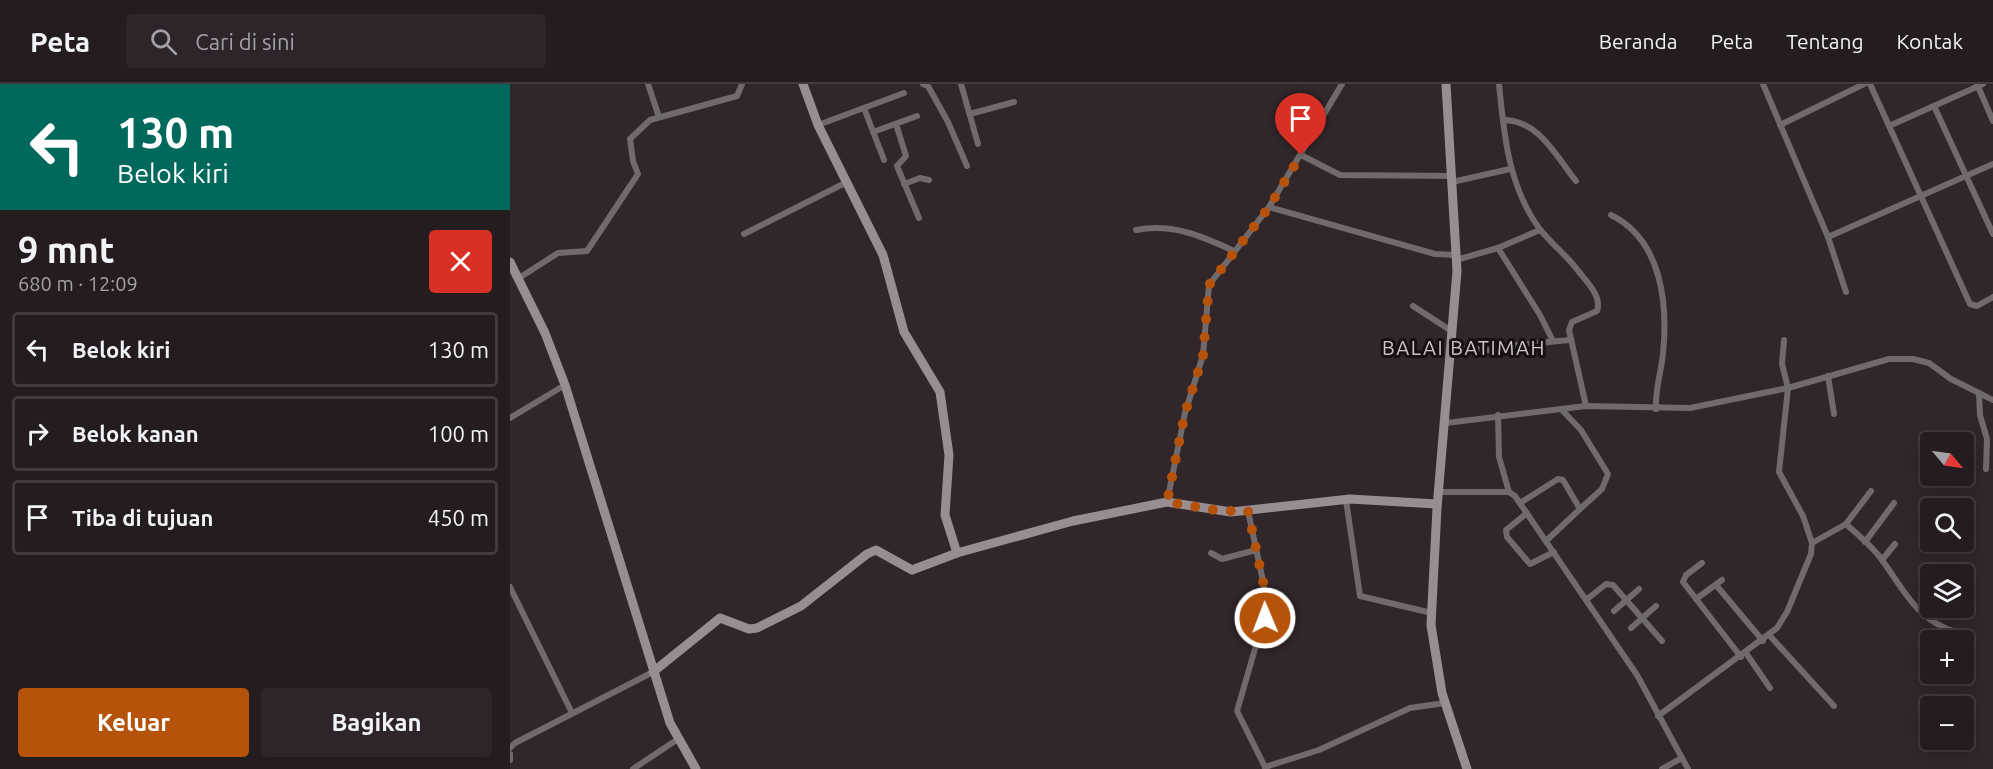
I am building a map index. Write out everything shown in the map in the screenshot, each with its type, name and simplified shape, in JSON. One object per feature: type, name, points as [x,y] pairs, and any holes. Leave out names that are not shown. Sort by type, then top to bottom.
[{"type":"street","points":[[648,84],[658,117]]},
{"type":"street","points":[[519,278],[558,252],[586,252],[638,174],[633,161],[631,137],[648,120],[737,96],[742,84]]},
{"type":"street","points":[[803,84],[818,125],[883,255],[904,332],[940,392],[950,464],[945,515],[957,554]]},
{"type":"street","points":[[961,84],[978,144]]},
{"type":"street","points":[[1167,502],[1185,413],[1203,356],[1209,285],[1269,207],[1342,84]]},
{"type":"street","points":[[1446,84],[1456,258],[1452,348],[1437,504],[1432,613],[1437,670],[1445,703],[1467,769]]},
{"type":"street","points":[[1499,84],[1510,169],[1540,230],[1577,268],[1598,298],[1598,308],[1595,313],[1570,324],[1570,340],[1586,406]]},
{"type":"street","points":[[1763,84],[1828,237],[1846,292]]},
{"type":"street","points":[[1780,125],[1864,84]]},
{"type":"street","points":[[1870,84],[1970,304],[1977,306],[1991,298],[1993,308]]},
{"type":"street","points":[[928,85],[948,122],[967,166]]},
{"type":"street","points":[[1889,126],[1979,85],[1993,122]]},
{"type":"street","points":[[818,125],[904,93]]},
{"type":"street","points":[[970,114],[1014,102]]},
{"type":"street","points":[[1934,106],[1993,234]]},
{"type":"street","points":[[864,108],[884,160]]},
{"type":"street","points":[[873,132],[917,116]]},
{"type":"street","points":[[1503,120],[1516,120],[1540,136],[1556,152],[1576,181]]},
{"type":"street","points":[[896,124],[906,153],[897,166],[919,218]]},
{"type":"street","points":[[1301,155],[1340,175],[1452,179],[1510,169]]},
{"type":"street","points":[[1828,237],[1993,164]]},
{"type":"street","points":[[904,184],[920,178],[929,180]]},
{"type":"street","points":[[744,234],[847,182]]},
{"type":"street","points":[[1269,207],[1456,258],[1498,248],[1540,230]]},
{"type":"street","points":[[1611,215],[1623,221],[1644,246],[1655,264],[1661,284],[1664,308],[1663,351],[1655,389],[1656,409]]},
{"type":"street","points":[[1136,230],[1163,227],[1185,231],[1233,251]]},
{"type":"street","points":[[1498,248],[1540,315],[1553,341]]},
{"type":"street","points":[[510,262],[545,333],[565,385],[653,672],[678,739],[696,769]]},
{"type":"street","points":[[1413,306],[1453,332]]},
{"type":"street","points":[[1452,348],[1505,351],[1517,345],[1570,340]]},
{"type":"street","points":[[1658,716],[1770,636],[1787,612],[1811,554],[1812,543],[1803,516],[1779,472],[1788,388],[1782,364],[1784,340]]},
{"type":"street","points":[[1446,423],[1586,406],[1689,408],[1788,388],[1883,359],[1913,359],[1929,363],[1951,379],[1993,400]]},
{"type":"street","points":[[1828,376],[1834,414]]},
{"type":"street","points":[[510,417],[565,385]]},
{"type":"street","points":[[1979,393],[1980,415],[1987,439],[1986,469]]},
{"type":"street","points":[[1546,541],[1602,489],[1608,474],[1581,430],[1561,409]]},
{"type":"street","points":[[1498,416],[1499,457],[1509,492]]},
{"type":"street","points":[[1520,503],[1561,479],[1580,509]]},
{"type":"street","points":[[1812,543],[1846,524],[1871,491]]},
{"type":"street","points":[[1438,492],[1509,492],[1513,494],[1637,675],[1688,769]]},
{"type":"street","points":[[510,748],[515,743],[653,672],[720,618],[749,629],[757,628],[801,606],[871,551],[882,551],[912,570],[957,554],[1073,521],[1167,502],[1220,511],[1248,511],[1346,500],[1437,504]]},
{"type":"street","points":[[1346,500],[1360,596],[1432,613]]},
{"type":"street","points":[[1865,542],[1894,503]]},
{"type":"street","points":[[1248,511],[1265,591],[1266,611],[1237,708],[1239,720],[1266,768],[1319,750],[1410,708],[1445,703]]},
{"type":"street","points":[[1527,513],[1509,526],[1506,530],[1507,537],[1530,564],[1554,552]]},
{"type":"street","points":[[1846,524],[1882,560],[1910,603],[1941,628],[1948,630]]},
{"type":"street","points":[[1882,560],[1895,544]]},
{"type":"street","points":[[1211,553],[1222,559],[1256,550]]},
{"type":"street","points":[[1702,563],[1683,579],[1684,585],[1770,688]]},
{"type":"street","points":[[1696,599],[1722,580]]},
{"type":"street","points":[[1586,600],[1609,583],[1662,641]]},
{"type":"street","points":[[1716,585],[1763,641]]},
{"type":"street","points":[[510,586],[572,713]]},
{"type":"street","points":[[1614,611],[1640,589]]},
{"type":"street","points":[[1631,628],[1656,606]]},
{"type":"street","points":[[1770,636],[1834,706]]},
{"type":"street","points":[[633,769],[678,739]]},
{"type":"street","points":[[510,754],[511,769]]},
{"type":"street","points":[[1662,769],[1682,758]]},
{"type":"district","name":"BALAI BATIMAH","points":[[1464,348]]},
{"type":"route","points":[[1265,618],[1265,591],[1248,511],[1220,511],[1167,502],[1185,413],[1203,356],[1206,293],[1211,279],[1269,207],[1301,155]]}]
